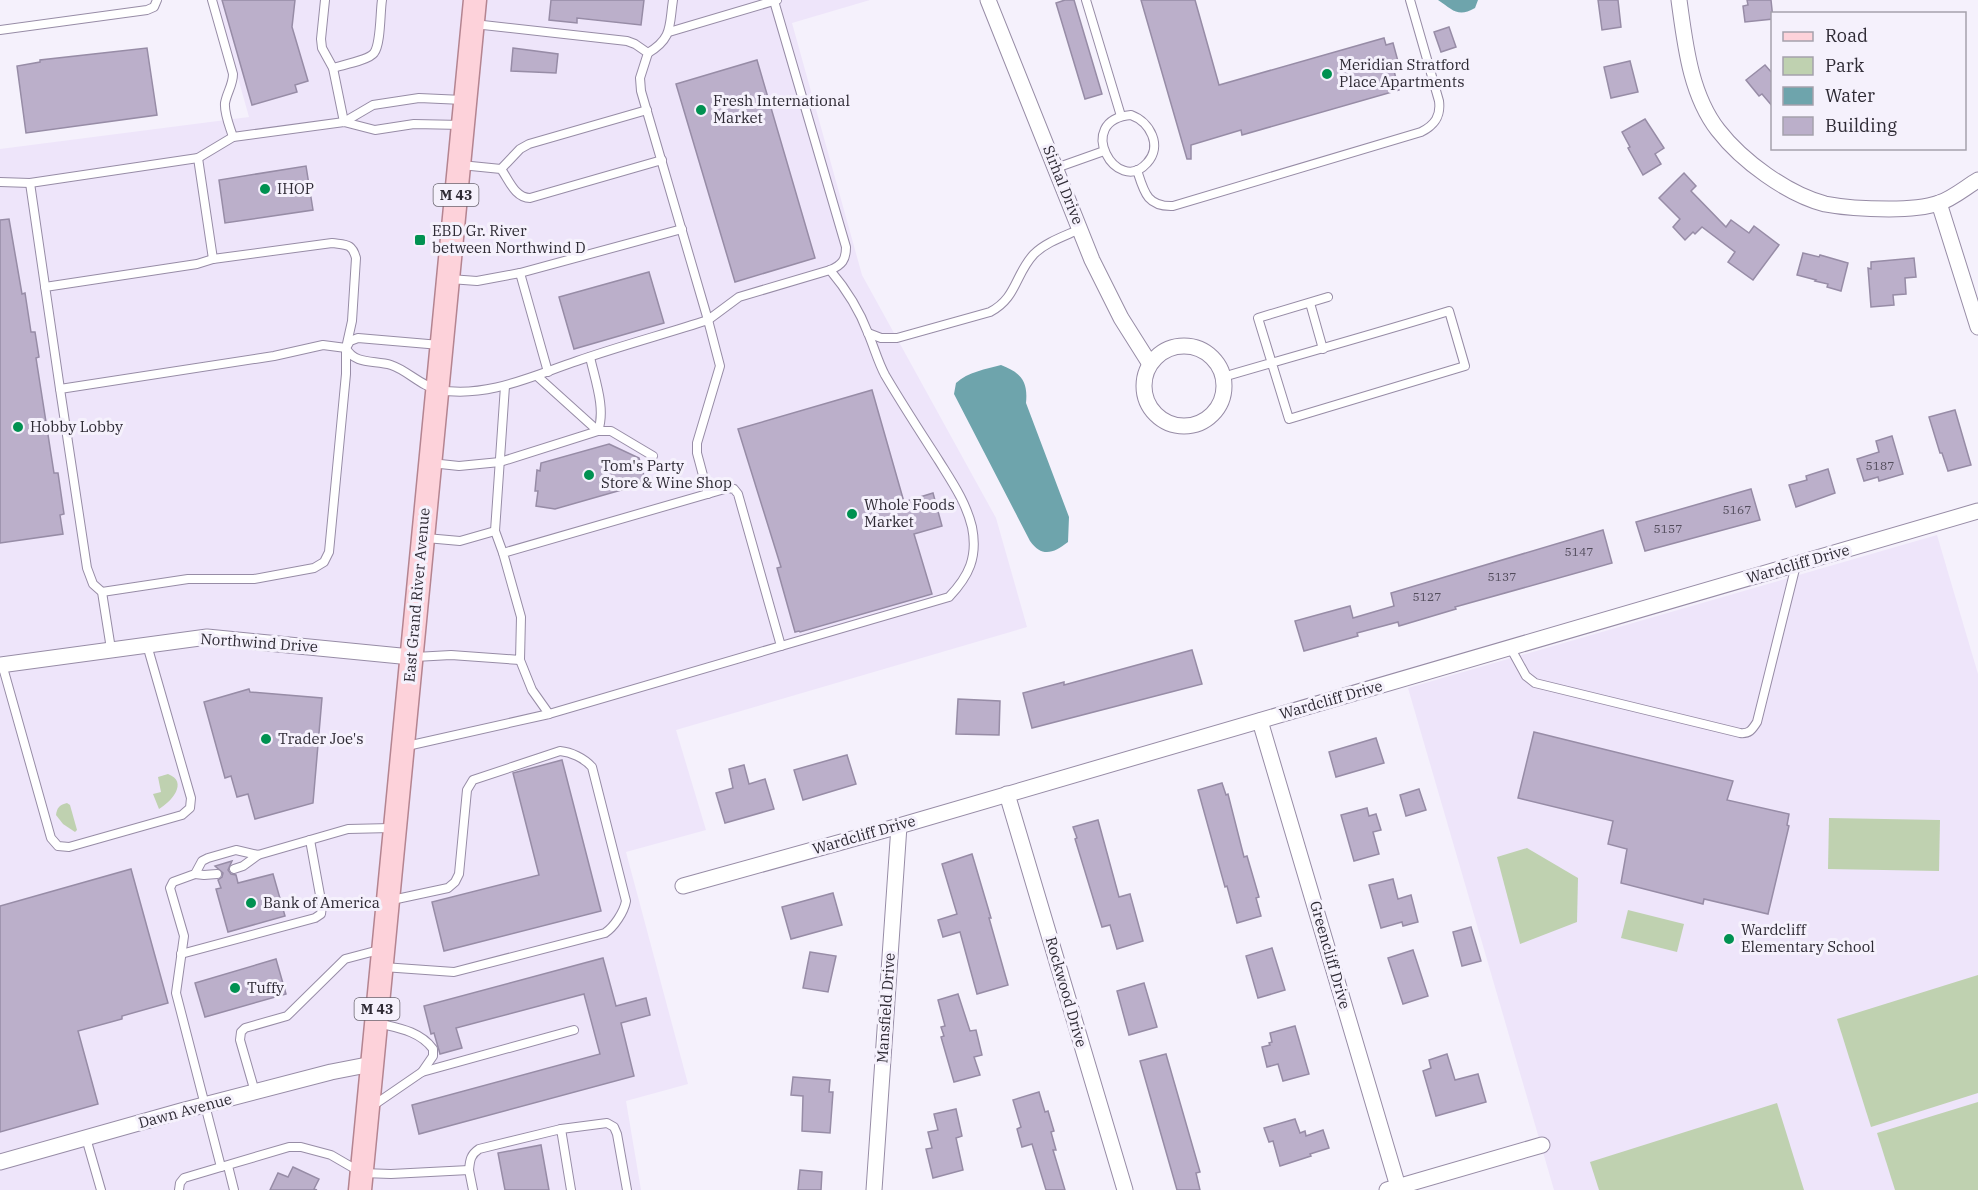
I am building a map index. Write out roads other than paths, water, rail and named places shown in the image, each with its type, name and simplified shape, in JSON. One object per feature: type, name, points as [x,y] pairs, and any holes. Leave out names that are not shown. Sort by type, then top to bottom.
[{"type":"main road","name":"East Grand River Avenue","points":[[361,1182],[475,0]]},
{"type":"street","points":[[1679,0],[1687,54],[1697,91],[1717,129],[1747,161],[1788,189],[1825,203],[1865,209],[1903,209],[1940,203],[1978,180]]},
{"type":"street","name":"Sirhal Drive","points":[[991,1],[1106,289],[1125,326],[1150,364]]},
{"type":"street","points":[[1940,203],[1978,327]]},
{"type":"street","points":[[1184,346],[1197,348],[1209,354],[1218,364],[1223,377],[1224,390],[1221,403],[1203,422],[1190,426],[1177,426],[1164,422],[1146,402],[1143,389],[1150,364],[1159,354],[1171,348],[1184,346]]},
{"type":"street","name":"Wardcliff Drive","points":[[683,886],[899,826],[1978,511]]},
{"type":"street","name":"Northwind Drive","points":[[1,665],[207,637],[411,657]]},
{"type":"street","name":"Greencliff Drive","points":[[1260,721],[1395,1189]]},
{"type":"street","name":"Rockwood Drive","points":[[1007,794],[1125,1190]]},
{"type":"street","name":"Mansfield Drive","points":[[874,1190],[899,826]]},
{"type":"street","name":"Dawn Avenue","points":[[0,1162],[255,1092],[372,1064]]},
{"type":"street","points":[[1395,1189],[1542,1145]]},
{"type":"lane","points":[[0,30],[147,10],[154,7],[157,0]]},
{"type":"lane","points":[[212,0],[233,74],[233,83],[225,103],[233,137]]},
{"type":"lane","points":[[325,0],[322,48],[333,68],[344,122]]},
{"type":"lane","points":[[333,68],[374,54],[382,0]]},
{"type":"lane","points":[[673,0],[669,32],[664,41],[648,53],[640,78],[641,91],[720,366],[697,443],[697,453],[708,494]]},
{"type":"lane","points":[[1086,0],[1120,116]]},
{"type":"lane","points":[[1137,170],[1148,198],[1164,207],[1173,206],[1430,128],[1440,111],[1439,101],[1410,0]]},
{"type":"lane","points":[[346,348],[357,360],[381,362],[396,367],[437,390],[467,392],[505,386],[708,320],[739,297],[830,270],[843,262],[846,247],[776,1],[669,32]]},
{"type":"lane","points":[[473,24],[627,41],[648,53]]},
{"type":"lane","points":[[344,122],[372,105],[419,98],[466,100]]},
{"type":"lane","points":[[501,169],[520,149],[529,144],[647,110]]},
{"type":"lane","points":[[1131,115],[1140,118],[1148,125],[1152,136],[1153,156],[1146,165],[1137,170],[1127,171],[1118,168],[1110,162],[1104,151],[1102,139],[1106,128],[1120,116],[1131,115]]},
{"type":"lane","points":[[0,182],[30,183],[198,158],[233,137],[344,122],[375,130],[414,124],[463,125]]},
{"type":"lane","points":[[1056,168],[1104,151]]},
{"type":"lane","points":[[198,158],[213,259]]},
{"type":"lane","points":[[501,169],[518,194],[524,198],[530,198],[662,160]]},
{"type":"lane","points":[[459,165],[501,169]]},
{"type":"lane","points":[[30,183],[87,568],[93,584],[102,592],[111,649]]},
{"type":"lane","points":[[448,279],[477,281],[520,273],[682,229]]},
{"type":"lane","points":[[868,333],[881,339],[897,338],[990,312],[1002,306],[1026,263],[1036,251],[1081,229]]},
{"type":"lane","points":[[45,287],[197,264],[213,259],[332,243],[348,245],[354,249],[356,258],[329,552],[324,562],[314,568],[254,579],[188,579],[102,592]]},
{"type":"lane","points":[[402,747],[549,714],[782,646],[949,597],[963,583],[970,568],[973,552],[972,528],[963,501],[884,374],[868,333],[848,292],[830,270]]},
{"type":"lane","points":[[520,273],[548,372]]},
{"type":"lane","points":[[1223,377],[1272,363],[1323,349],[1449,311],[1465,366],[1289,419],[1272,363],[1258,318],[1328,297]]},
{"type":"lane","points":[[1310,303],[1323,349]]},
{"type":"lane","points":[[346,348],[350,341],[358,338],[442,345]]},
{"type":"lane","points":[[60,389],[274,356],[323,345],[346,348]]},
{"type":"lane","points":[[590,357],[601,410],[602,421],[598,431]]},
{"type":"lane","points":[[537,376],[598,431]]},
{"type":"lane","points":[[505,386],[495,531],[521,617],[520,660],[532,690],[549,714]]},
{"type":"lane","points":[[430,463],[459,466],[500,462],[598,431],[611,431],[653,456]]},
{"type":"lane","points":[[503,553],[728,488],[734,489],[738,494],[782,646]]},
{"type":"lane","points":[[422,538],[460,541],[495,531]]},
{"type":"lane","points":[[1510,648],[1526,676],[1535,683],[1747,734],[1757,722],[1796,565]]},
{"type":"lane","points":[[1,665],[51,838],[58,846],[69,847],[182,815],[190,808],[191,798],[147,645]]},
{"type":"lane","points":[[411,657],[452,656],[520,660]]},
{"type":"lane","points":[[255,1092],[240,1040],[241,1032],[245,1028],[287,1016],[345,959],[383,957],[454,972],[610,930],[625,908],[626,901],[592,767],[587,761],[568,752],[560,751],[473,780],[467,790],[459,874],[455,882],[448,888],[388,901]]},
{"type":"lane","points":[[234,869],[243,866],[258,855],[348,829],[396,828]]},
{"type":"lane","points":[[182,954],[315,918],[321,914],[322,906],[310,840]]},
{"type":"lane","points":[[195,874],[202,861],[217,855],[242,850],[258,855]]},
{"type":"lane","points":[[217,874],[195,874],[173,882],[170,888],[184,936],[176,993],[205,1106],[234,1190]]},
{"type":"lane","points":[[376,1023],[411,1031],[429,1043],[434,1049],[433,1056],[423,1072]]},
{"type":"lane","points":[[368,1109],[423,1072],[574,1030]]},
{"type":"lane","points":[[473,1190],[469,1170],[470,1160],[478,1149],[561,1129],[607,1123],[614,1127],[617,1134],[627,1190]]},
{"type":"lane","points":[[561,1129],[572,1190]]},
{"type":"lane","points":[[86,1138],[101,1190]]},
{"type":"lane","points":[[179,1190],[184,1178],[289,1147],[301,1147],[331,1155],[361,1182],[390,1174],[469,1170]]},
{"type":"water","points":[[1438,0],[1478,0],[1475,8],[1456,12]]},
{"type":"water","points":[[1001,365],[1014,371],[1025,384],[1026,403],[1069,517],[1068,542],[1053,551],[1039,550],[1030,541],[954,394],[956,383],[961,379],[977,371]]},
{"type":"place","name":"Meridian Stratford Place Apartments","points":[[1327,74]]},
{"type":"place","name":"Fresh International Market","points":[[701,110]]},
{"type":"place","name":"IHOP","points":[[265,189]]},
{"type":"place","name":"EBD Gr. River between Northwind D","points":[[420,240]]},
{"type":"place","name":"Hobby Lobby","points":[[18,427]]},
{"type":"place","name":"Tom's Party Store & Wine Shop","points":[[589,475]]},
{"type":"place","name":"Whole Foods Market","points":[[852,514]]},
{"type":"place","name":"Trader Joe's","points":[[266,739]]},
{"type":"place","name":"Bank of America","points":[[251,903]]},
{"type":"place","name":"Wardcliff Elementary School","points":[[1729,939]]},
{"type":"place","name":"Tuffy","points":[[235,988]]}]
